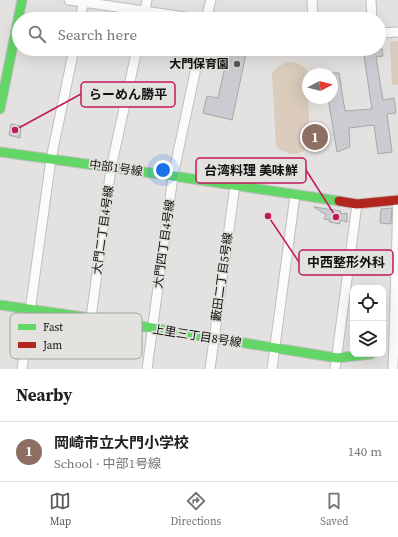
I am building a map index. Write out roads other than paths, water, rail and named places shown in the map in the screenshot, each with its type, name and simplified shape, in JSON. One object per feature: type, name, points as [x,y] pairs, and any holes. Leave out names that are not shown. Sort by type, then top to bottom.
[{"type":"street","points":[[20,12],[22,0]]},
{"type":"street","points":[[68,0],[84,1],[131,12]]},
{"type":"street","points":[[145,12],[147,0]]},
{"type":"street","points":[[207,12],[210,0]]},
{"type":"street","points":[[312,0],[313,12]]},
{"type":"street","points":[[371,0],[372,12]]},
{"type":"street","points":[[82,12],[84,1]]},
{"type":"street","points":[[386,33],[398,32]]},
{"type":"street","points":[[0,109],[12,50]]},
{"type":"street","points":[[30,313],[51,159],[73,56]]},
{"type":"street","name":"大門二丁目4号線","points":[[92,313],[111,168],[135,56]]},
{"type":"street","name":"大門四丁目4号線","points":[[147,369],[173,176],[199,56]]},
{"type":"street","name":"中部1号線","points":[[0,152],[357,204],[398,200]]},
{"type":"street","name":"藪田二丁目5号線","points":[[210,369],[235,186]]},
{"type":"street","points":[[272,369],[295,195]]},
{"type":"street","points":[[393,369],[396,351],[398,200]]},
{"type":"street","points":[[335,369],[357,204]]},
{"type":"street","name":"上里三丁目8号線","points":[[0,306],[53,313]]},
{"type":"street","name":"上里三丁目8号線","points":[[142,327],[336,358],[350,356]]},
{"type":"street","points":[[386,353],[396,351]]},
{"type":"street","points":[[22,369],[23,359]]},
{"type":"place","name":"大門保育園","points":[[237,64]]},
{"type":"place","name":"らーめん勝平","points":[[15,130]]},
{"type":"place","name":"岡崎市立大門小学校","points":[[315,137]]},
{"type":"place","name":"中西整形外科","points":[[268,216]]},
{"type":"place","name":"台湾料理 美味鮮","points":[[336,217]]}]
